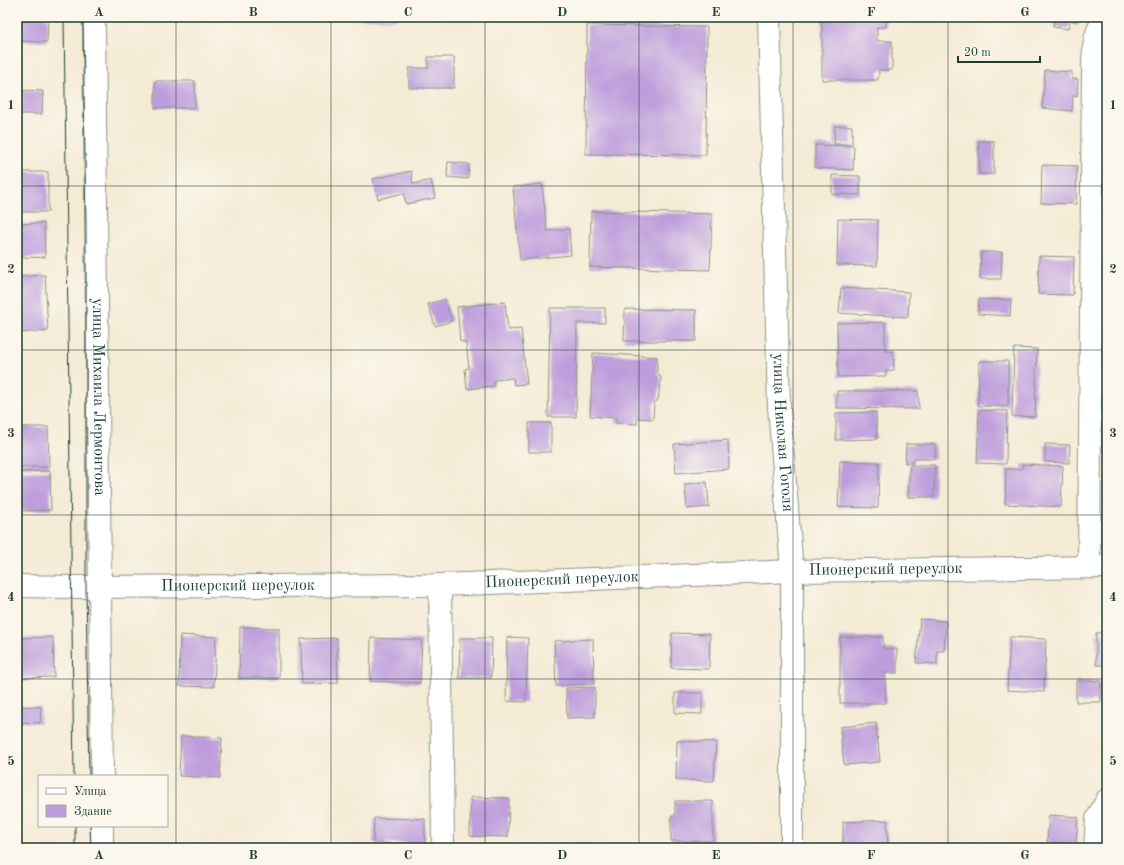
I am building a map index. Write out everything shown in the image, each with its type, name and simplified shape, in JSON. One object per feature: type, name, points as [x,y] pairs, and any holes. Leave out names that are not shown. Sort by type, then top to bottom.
[{"type":"street","name":"улица Михаила Лермонтова","points":[[94,17],[102,775]]},
{"type":"street","name":"улица Николая Гоголя","points":[[769,17],[779,407],[792,571],[792,848]]},
{"type":"street","points":[[1098,567],[1093,62],[1095,38],[1102,23],[1107,18]]},
{"type":"street","name":"Пионерский переулок","points":[[17,586],[440,585],[792,571],[1098,567]]},
{"type":"street","points":[[440,585],[443,848]]},
{"type":"street","points":[[1095,848],[1097,819],[1107,800]]},
{"type":"street","points":[[102,827],[102,848]]},
{"type":"building","points":[[17,17],[48,17],[47,42],[17,41]]},
{"type":"building","points":[[335,17],[398,17],[398,19],[335,19]]},
{"type":"building","points":[[822,17],[886,17],[886,27],[877,27],[877,41],[892,41],[892,70],[879,70],[878,80],[822,80]]},
{"type":"building","points":[[1049,17],[1079,17],[1078,22],[1070,21],[1068,29],[1053,27],[1054,19]]},
{"type":"building","points":[[587,25],[707,27],[706,155],[586,154]]},
{"type":"building","points":[[428,57],[454,57],[454,88],[409,88],[409,68],[428,68]]},
{"type":"building","points":[[1045,70],[1072,72],[1072,79],[1078,79],[1077,96],[1073,96],[1072,111],[1042,108]]},
{"type":"building","points":[[155,81],[195,81],[195,108],[155,108]]},
{"type":"building","points":[[21,90],[43,91],[42,114],[21,114]]},
{"type":"building","points":[[835,126],[852,126],[852,144],[834,144]]},
{"type":"building","points":[[979,141],[994,141],[994,174],[979,174]]},
{"type":"building","points":[[815,145],[854,146],[853,170],[815,168]]},
{"type":"building","points":[[448,162],[469,164],[468,179],[447,177]]},
{"type":"building","points":[[1042,165],[1077,166],[1076,204],[1041,203]]},
{"type":"building","points":[[411,171],[413,184],[431,180],[435,198],[406,204],[404,193],[378,199],[373,179]]},
{"type":"building","points":[[17,172],[48,172],[48,212],[17,212]]},
{"type":"building","points":[[832,175],[860,176],[860,195],[832,194]]},
{"type":"building","points":[[542,184],[547,231],[569,229],[571,255],[520,260],[513,187]]},
{"type":"building","points":[[591,211],[712,214],[710,270],[590,267]]},
{"type":"building","points":[[838,219],[878,220],[877,266],[837,265]]},
{"type":"building","points":[[44,223],[45,257],[17,258],[17,224]]},
{"type":"building","points":[[981,252],[1002,252],[1001,279],[980,279]]},
{"type":"building","points":[[1039,256],[1074,257],[1073,295],[1038,294]]},
{"type":"building","points":[[45,275],[48,331],[17,333],[17,277]]},
{"type":"building","points":[[841,288],[909,292],[908,317],[839,313]]},
{"type":"building","points":[[445,299],[452,321],[435,326],[428,304]]},
{"type":"building","points":[[979,299],[1011,300],[1010,316],[978,314]]},
{"type":"building","points":[[505,302],[508,330],[521,329],[527,384],[514,385],[513,378],[494,380],[494,386],[467,389],[465,369],[469,368],[466,343],[460,341],[457,307]]},
{"type":"building","points":[[550,308],[605,308],[605,323],[577,323],[576,417],[548,417]]},
{"type":"building","points":[[625,309],[696,310],[696,341],[624,341]]},
{"type":"building","points":[[885,322],[885,351],[893,351],[894,370],[886,371],[886,376],[838,377],[837,323]]},
{"type":"building","points":[[1014,348],[1037,349],[1035,417],[1012,416]]},
{"type":"building","points":[[593,353],[657,357],[657,373],[661,377],[658,400],[654,403],[653,419],[637,418],[637,424],[616,423],[616,418],[590,416]]},
{"type":"building","points":[[979,361],[1008,361],[1008,406],[978,406]]},
{"type":"building","points":[[837,391],[918,391],[919,409],[837,408]]},
{"type":"building","points":[[979,410],[1007,411],[1006,464],[977,463]]},
{"type":"building","points":[[876,412],[877,439],[836,440],[836,413]]},
{"type":"building","points":[[529,423],[551,423],[551,452],[529,452]]},
{"type":"building","points":[[17,427],[48,427],[49,467],[17,467]]},
{"type":"building","points":[[728,440],[729,469],[676,473],[674,444]]},
{"type":"building","points":[[906,444],[935,444],[935,459],[913,459],[913,463],[905,463]]},
{"type":"building","points":[[1045,444],[1070,445],[1069,463],[1045,462]]},
{"type":"building","points":[[840,461],[879,462],[878,508],[838,507]]},
{"type":"building","points":[[1022,464],[1063,466],[1061,507],[1005,504],[1006,469],[1022,469]]},
{"type":"building","points":[[910,465],[935,465],[934,497],[908,497]]},
{"type":"building","points":[[50,471],[51,510],[17,511],[17,472]]},
{"type":"building","points":[[707,482],[709,507],[687,509],[685,484]]},
{"type":"building","points":[[920,619],[946,621],[944,651],[937,651],[937,664],[916,663]]},
{"type":"building","points":[[240,627],[279,628],[279,678],[239,678]]},
{"type":"building","points":[[672,633],[710,634],[709,669],[671,668]]},
{"type":"building","points":[[1096,633],[1107,633],[1107,665],[1096,665]]},
{"type":"building","points":[[180,635],[216,637],[214,687],[179,686]]},
{"type":"building","points":[[53,637],[54,677],[19,678],[19,638]]},
{"type":"building","points":[[507,637],[528,638],[526,702],[506,701]]},
{"type":"building","points":[[840,637],[883,637],[883,649],[897,649],[897,673],[885,673],[886,703],[840,703]]},
{"type":"building","points":[[1010,637],[1046,639],[1044,692],[1007,690]]},
{"type":"building","points":[[337,638],[338,683],[302,684],[301,639]]},
{"type":"building","points":[[371,638],[422,640],[420,683],[370,681]]},
{"type":"building","points":[[460,638],[492,638],[491,678],[459,678]]},
{"type":"building","points":[[593,639],[594,684],[556,686],[554,641]]},
{"type":"building","points":[[1076,681],[1101,681],[1101,702],[1076,702]]},
{"type":"building","points":[[595,687],[595,717],[567,718],[566,688]]},
{"type":"building","points":[[675,693],[702,693],[702,714],[675,713]]},
{"type":"building","points":[[17,706],[41,707],[40,723],[17,722]]},
{"type":"building","points":[[876,723],[880,762],[844,765],[840,727]]},
{"type":"building","points":[[181,736],[222,738],[220,778],[179,776]]},
{"type":"building","points":[[677,741],[716,742],[714,781],[676,780]]},
{"type":"building","points":[[17,784],[20,784],[18,797],[17,797]]},
{"type":"building","points":[[471,797],[509,798],[508,837],[470,836]]},
{"type":"building","points":[[675,801],[713,801],[713,841],[671,841],[671,816],[675,816]]},
{"type":"building","points":[[1049,815],[1078,817],[1076,844],[1047,842]]},
{"type":"building","points":[[374,818],[425,819],[425,844],[373,843]]},
{"type":"building","points":[[887,820],[888,848],[843,848],[843,822]]},
{"type":"tram line","points":[[64,17],[74,775]]},
{"type":"tram line","points":[[83,17],[86,228],[86,587],[89,775]]},
{"type":"tram line","points":[[75,827],[75,848]]},
{"type":"tram line","points":[[90,827],[91,848]]}]
